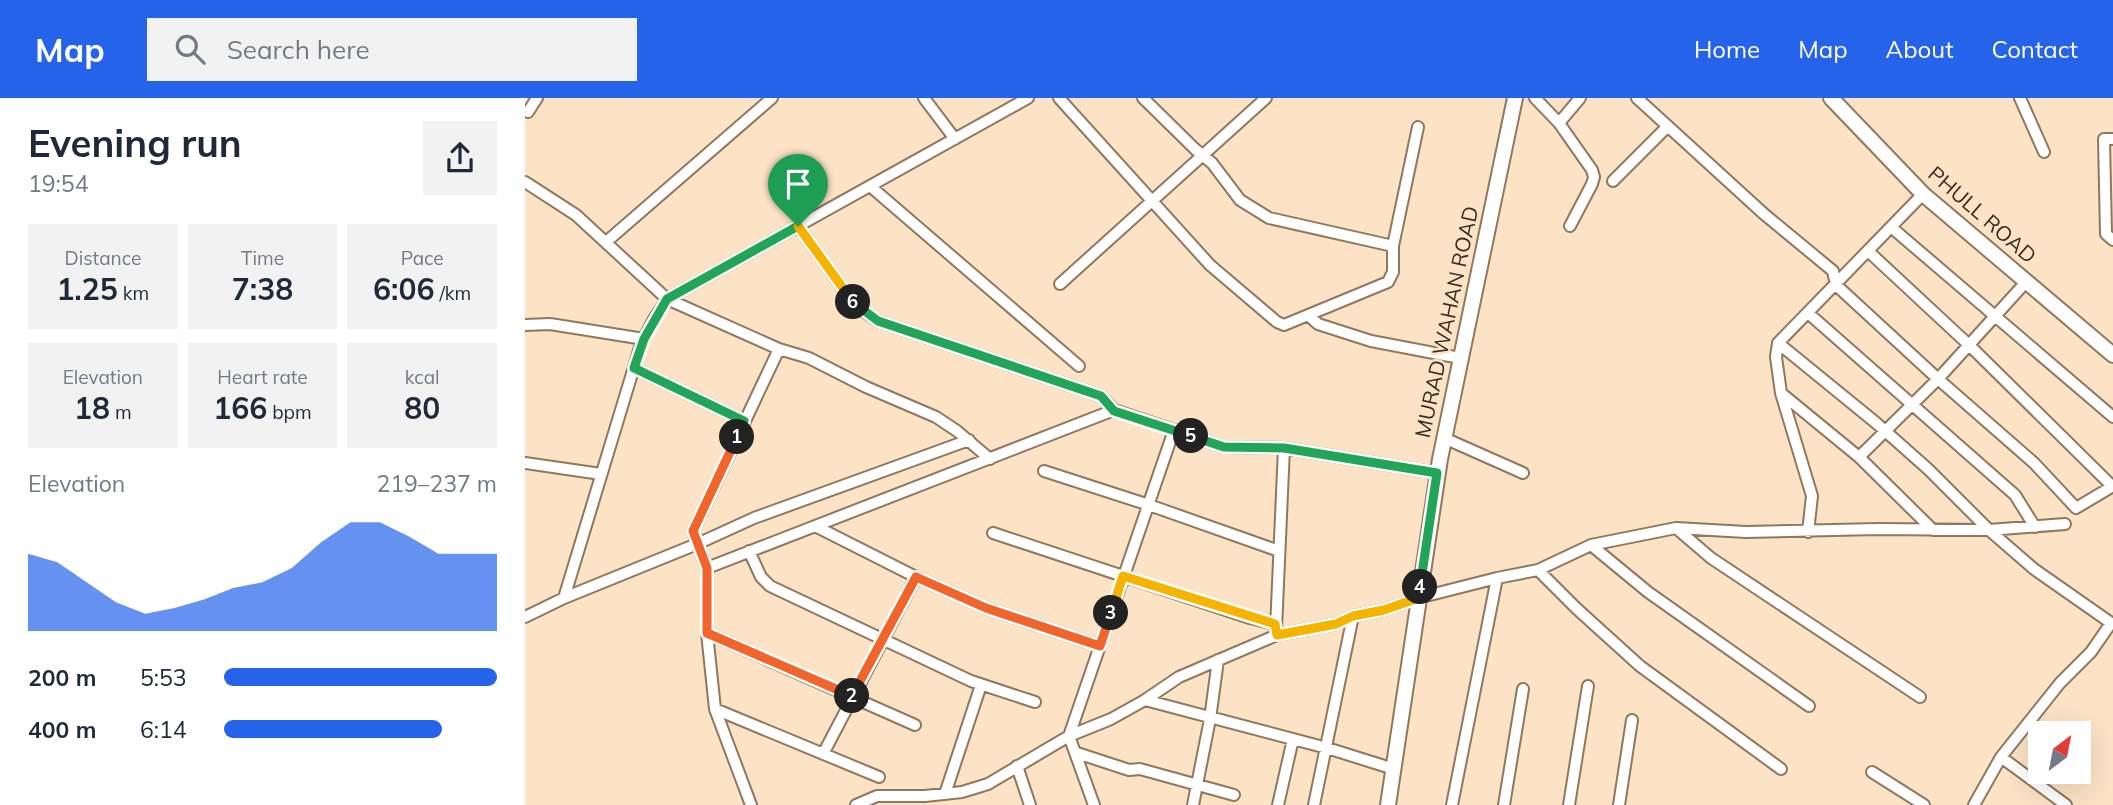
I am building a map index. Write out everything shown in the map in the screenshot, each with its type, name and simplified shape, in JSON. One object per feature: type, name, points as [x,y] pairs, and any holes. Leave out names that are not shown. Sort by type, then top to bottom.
[{"type":"street","points":[[528,112],[537,98]]},
{"type":"street","points":[[606,242],[772,98]]},
{"type":"street","points":[[924,98],[955,139]]},
{"type":"street","points":[[1059,98],[1210,265],[1284,325],[1388,282],[1393,272],[1393,246],[1418,127]]},
{"type":"street","points":[[1143,98],[1212,163],[1240,200],[1269,218],[1393,246]]},
{"type":"street","points":[[1060,284],[1266,98]]},
{"type":"street","name":"MURAD WAHAN ROAD","points":[[1388,805],[1437,473],[1515,98]]},
{"type":"street","points":[[1535,98],[1559,123],[1592,170],[1594,177],[1593,184],[1570,226]]},
{"type":"street","points":[[1559,123],[1580,98]]},
{"type":"street","points":[[1637,98],[1764,214],[1833,271],[1836,285],[2034,463],[2075,508],[2113,486],[1868,251]]},
{"type":"street","name":"PHULL ROAD","points":[[1831,98],[1923,194],[2113,355]]},
{"type":"street","points":[[2020,98],[2044,152]]},
{"type":"street","points":[[565,598],[634,368],[644,339],[667,299],[1024,99]]},
{"type":"street","points":[[1613,181],[1668,126]]},
{"type":"street","points":[[2113,139],[2104,139],[2106,234],[2113,240]]},
{"type":"street","points":[[525,182],[576,215],[667,299],[779,349],[809,358],[866,387],[936,417],[969,440],[990,459]]},
{"type":"street","points":[[870,186],[1079,366]]},
{"type":"street","points":[[1808,531],[1812,496],[1781,393],[1776,356],[1778,343],[1923,194]]},
{"type":"street","points":[[798,226],[855,305],[878,321],[1101,396],[1114,411],[1224,447],[1284,448],[1437,473]]},
{"type":"street","points":[[1891,227],[2113,417]]},
{"type":"street","points":[[1859,457],[1938,379],[2026,282]]},
{"type":"street","points":[[1808,313],[2015,495],[2035,527]]},
{"type":"street","points":[[1308,315],[1318,324],[1371,341],[1460,358]]},
{"type":"street","points":[[525,325],[550,324],[644,339]]},
{"type":"street","points":[[1778,343],[1885,431],[2034,569],[2111,623],[2091,652],[2060,683],[2001,757],[1974,805]]},
{"type":"street","points":[[751,805],[715,709],[707,633],[707,568],[693,531],[779,349]]},
{"type":"street","points":[[634,368],[744,421]]},
{"type":"street","points":[[1781,393],[1859,457],[1933,530]]},
{"type":"street","points":[[707,568],[1114,411]]},
{"type":"street","points":[[1094,805],[1069,736],[1174,430]]},
{"type":"street","points":[[1444,438],[1523,473]]},
{"type":"street","points":[[525,617],[754,518],[969,440]]},
{"type":"street","points":[[1276,630],[1284,448]]},
{"type":"street","points":[[525,463],[601,474]]},
{"type":"street","points":[[1044,471],[1279,551]]},
{"type":"street","points":[[856,805],[962,792],[988,783],[1069,736],[1111,719],[1179,677],[1276,630],[1336,624],[1353,616],[1384,610],[1418,598],[1538,570],[1591,545],[1676,528],[1746,532],[1989,530],[2065,524]]},
{"type":"street","points":[[815,526],[916,577],[986,608],[1100,646]]},
{"type":"street","points":[[1676,528],[1711,558],[1920,697]]},
{"type":"street","points":[[993,533],[1276,630]]},
{"type":"street","points":[[1591,545],[1648,592],[1809,706]]},
{"type":"street","points":[[749,551],[761,578],[770,586],[981,685],[1035,702]]},
{"type":"street","points":[[1538,570],[1640,666],[1781,769]]},
{"type":"street","points":[[823,754],[916,577]]},
{"type":"street","points":[[1452,805],[1497,578]]},
{"type":"street","points":[[1314,805],[1353,616]]},
{"type":"street","points":[[707,633],[915,725]]},
{"type":"street","points":[[1193,805],[1210,719],[1218,660]]},
{"type":"street","points":[[945,793],[981,685]]},
{"type":"street","points":[[1569,805],[1588,686]]},
{"type":"street","points":[[1504,805],[1523,689]]},
{"type":"street","points":[[1145,700],[1327,748],[1394,769]]},
{"type":"street","points":[[715,709],[879,777]]},
{"type":"street","points":[[1619,805],[1632,720]]},
{"type":"street","points":[[1278,805],[1293,739]]},
{"type":"street","points":[[1077,753],[1129,770],[1140,769],[1234,795]]},
{"type":"street","points":[[2001,757],[2066,805]]},
{"type":"street","points":[[1017,766],[1030,805]]},
{"type":"street","points":[[1872,772],[1924,805]]},
{"type":"route","points":[[798,226],[855,305],[878,321],[1101,396],[1114,411],[1224,447],[1284,448],[1437,473],[1418,598],[1384,610],[1353,616],[1336,624],[1277,635],[1275,624],[1123,576],[1100,646],[986,608],[916,577],[853,696],[707,633],[707,568],[693,531],[744,421],[634,368],[641,344],[667,299],[798,226]]}]
